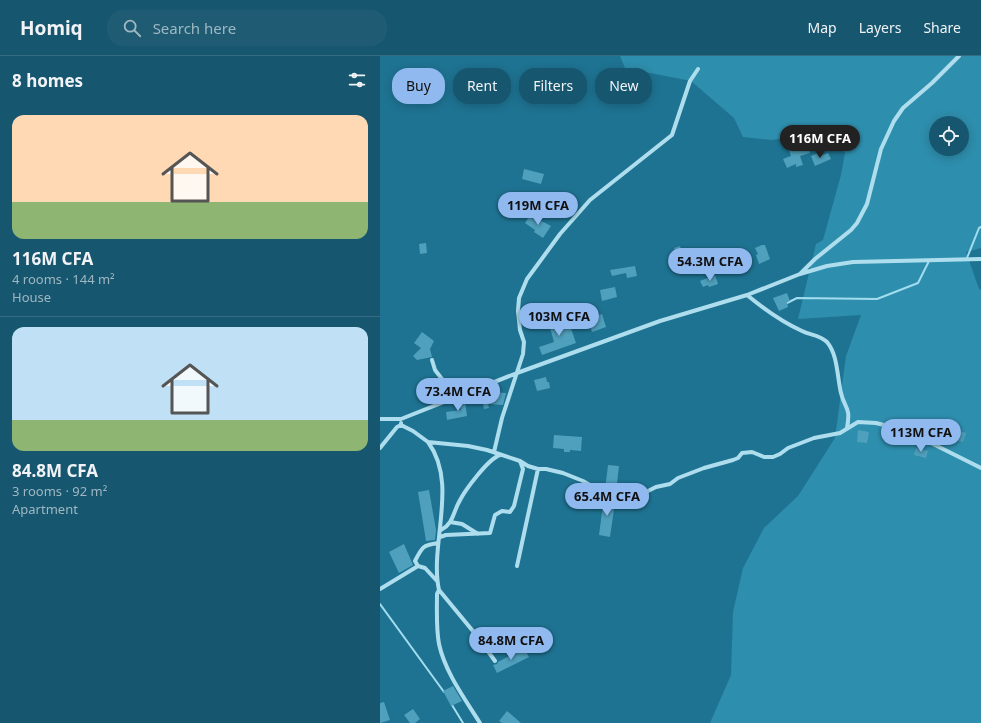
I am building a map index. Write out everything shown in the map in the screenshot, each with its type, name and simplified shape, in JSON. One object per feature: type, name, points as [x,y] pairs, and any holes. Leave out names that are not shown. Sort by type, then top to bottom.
[{"type":"street","points":[[800,274],[815,259],[857,224],[867,204],[881,149],[894,121],[903,108],[932,83],[959,56]]},
{"type":"street","points":[[494,452],[502,418],[523,354],[524,342],[518,320],[519,298],[527,279],[564,228],[590,200],[672,135],[692,77],[698,68]]},
{"type":"street","points":[[380,419],[401,419],[517,373],[660,321],[747,295],[800,274],[836,264],[853,262],[981,259]]},
{"type":"street","points":[[747,295],[780,319],[804,332],[818,336],[827,342],[833,354],[842,396],[849,411],[847,428]]},
{"type":"street","points":[[432,360],[435,370],[456,397]]},
{"type":"street","points":[[401,419],[401,425]]},
{"type":"street","points":[[428,442],[476,447],[520,461],[528,466],[538,469],[546,469],[563,473],[583,481],[605,494],[618,496],[618,502],[622,504],[629,504],[638,501],[642,494],[656,487],[670,484],[678,478],[704,468],[733,460],[738,458],[742,453],[752,452],[764,457],[773,457],[788,448],[814,438],[840,433],[858,422],[865,421],[895,426],[923,437],[981,468]]},
{"type":"street","points":[[401,425],[413,431],[428,442],[438,463],[441,475],[441,530],[438,542],[437,581],[439,590],[477,636],[495,661]]},
{"type":"street","points":[[380,448],[397,427],[401,425]]},
{"type":"street","points":[[441,530],[448,526],[465,492],[491,460],[500,455]]},
{"type":"street","points":[[440,537],[446,534],[490,533],[495,515],[502,511],[510,512],[514,506],[523,469],[520,461]]},
{"type":"street","points":[[517,566],[538,469]]},
{"type":"street","points":[[450,522],[462,524],[478,534]]},
{"type":"street","points":[[437,581],[425,568],[418,566],[415,561],[421,549],[425,545],[438,542]]},
{"type":"street","points":[[380,589],[418,566]]},
{"type":"street","points":[[439,590],[437,594],[437,630],[442,654],[454,681],[480,723]]},
{"type":"shaded area","points":[[620,56],[981,56],[981,248],[966,252],[979,289],[981,290],[981,723],[710,723],[731,675],[733,612],[743,568],[764,528],[798,496],[835,438],[846,356],[861,315],[798,319],[816,244],[823,240],[841,175],[845,153],[841,142],[833,137],[813,133],[772,140],[743,137],[734,118],[691,81],[652,73],[652,68],[625,68]]},
{"type":"building","points":[[807,145],[810,153],[800,156],[803,165],[796,167],[796,164],[787,168],[783,159],[791,156],[789,150]]},
{"type":"building","points":[[818,153],[820,156],[828,153],[831,159],[815,166],[811,156]]},
{"type":"building","points":[[524,169],[544,174],[541,184],[522,179]]},
{"type":"building","points":[[530,215],[551,226],[543,238],[525,223]]},
{"type":"building","points":[[426,243],[427,253],[420,254],[419,244]]},
{"type":"building","points":[[765,245],[770,259],[759,264],[756,255],[758,254],[755,248]]},
{"type":"building","points":[[680,246],[686,264],[675,267],[672,258],[677,256],[674,248]]},
{"type":"building","points":[[635,266],[637,276],[627,278],[626,273],[612,276],[610,270]]},
{"type":"building","points":[[715,275],[718,284],[703,287],[700,281]]},
{"type":"building","points":[[615,287],[617,297],[602,301],[600,290]]},
{"type":"building","points":[[787,293],[790,301],[787,302],[788,307],[779,311],[773,298]]},
{"type":"building","points":[[602,314],[606,327],[592,332],[588,319]]},
{"type":"building","points":[[567,317],[576,343],[542,355],[539,347],[554,342],[549,324]]},
{"type":"building","points":[[422,332],[434,341],[430,349],[432,357],[417,360],[413,356],[421,348],[414,343]]},
{"type":"building","points":[[546,377],[550,388],[537,391],[534,380]]},
{"type":"building","points":[[492,392],[506,393],[503,405],[488,404],[489,408],[484,409],[483,404],[475,404],[475,402],[488,399],[489,394],[492,394]]},
{"type":"building","points":[[465,401],[467,416],[447,420],[446,412],[461,410],[460,402]]},
{"type":"building","points":[[953,429],[966,433],[963,442],[950,439]]},
{"type":"building","points":[[858,430],[869,432],[867,443],[857,442]]},
{"type":"building","points":[[554,435],[582,437],[581,451],[570,450],[570,452],[564,452],[564,449],[553,448]]},
{"type":"building","points":[[916,448],[928,451],[926,458],[914,455]]},
{"type":"building","points":[[608,465],[619,466],[616,492],[605,490]]},
{"type":"building","points":[[429,490],[436,530],[435,540],[426,541],[418,492]]},
{"type":"building","points":[[604,497],[614,499],[615,502],[610,537],[599,535]]},
{"type":"building","points":[[404,544],[413,565],[399,573],[389,552]]},
{"type":"building","points":[[524,648],[529,657],[497,673],[493,665]]},
{"type":"building","points":[[453,686],[462,701],[451,706],[443,691]]},
{"type":"building","points":[[384,702],[390,720],[380,723],[380,703]]},
{"type":"building","points":[[413,709],[420,719],[415,723],[410,723],[404,715]]},
{"type":"building","points":[[507,711],[521,723],[502,723],[499,721]]},
{"type":"waterway","points":[[967,258],[979,228],[981,227]]},
{"type":"waterway","points":[[787,303],[797,298],[877,299],[918,283],[929,261]]},
{"type":"waterway","points":[[380,604],[444,692]]},
{"type":"waterway","points":[[452,705],[463,723]]}]
